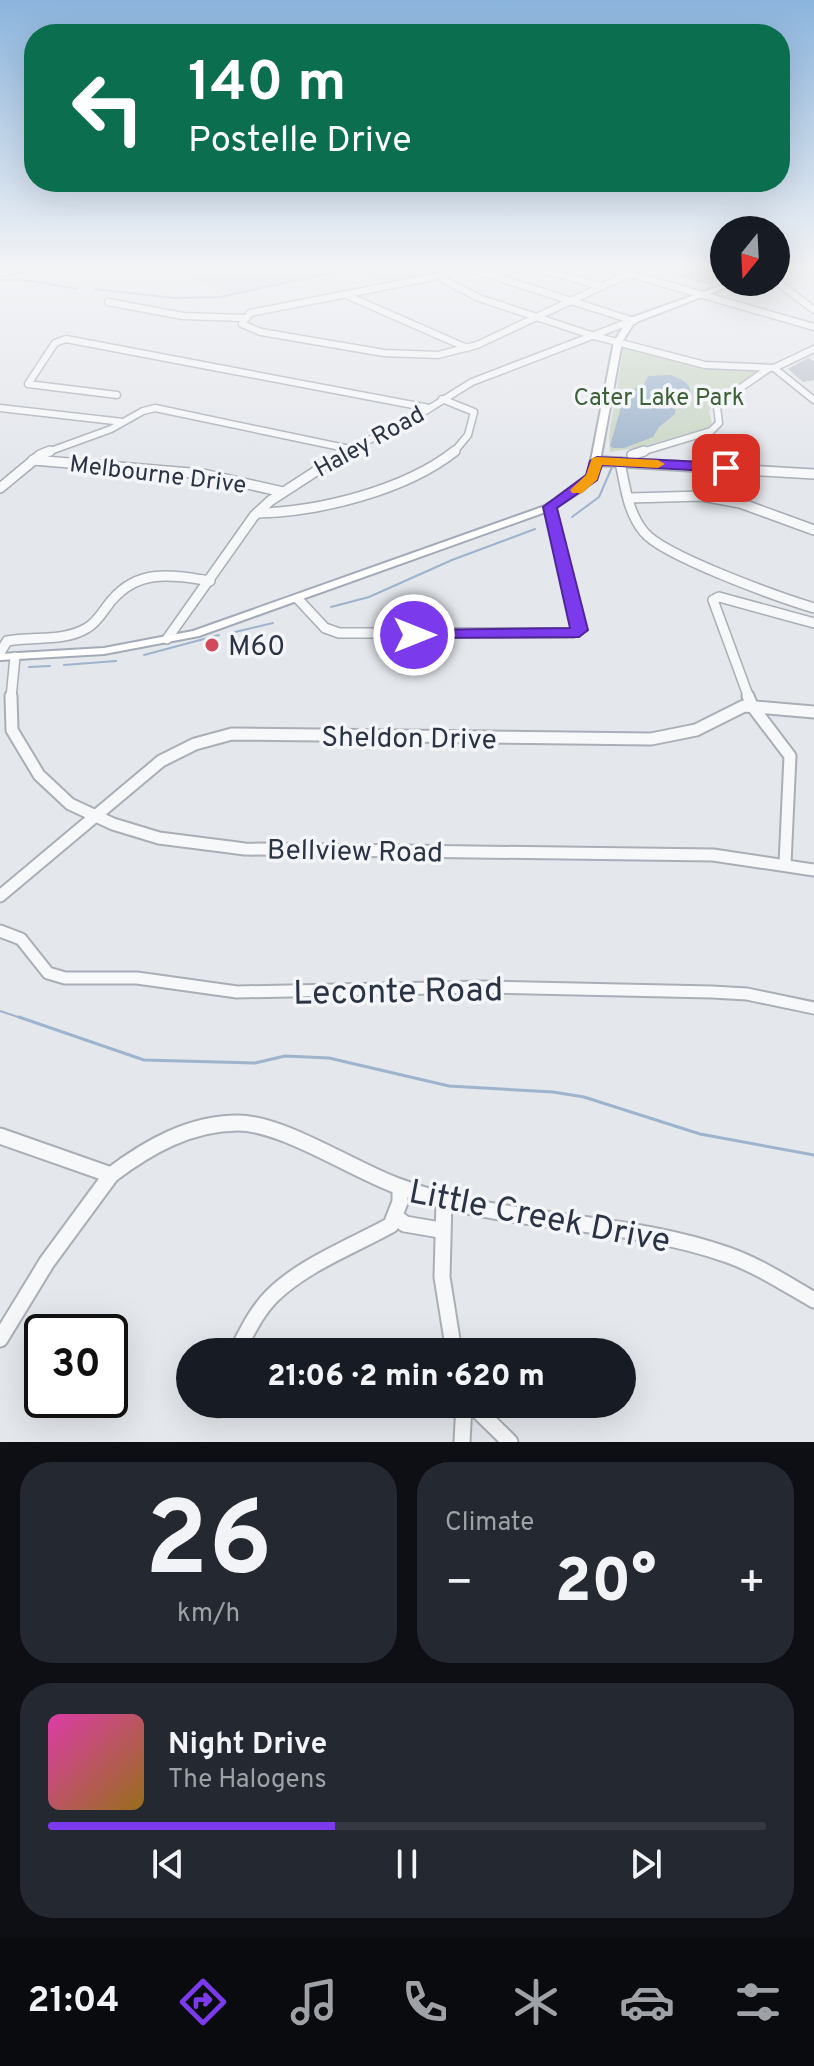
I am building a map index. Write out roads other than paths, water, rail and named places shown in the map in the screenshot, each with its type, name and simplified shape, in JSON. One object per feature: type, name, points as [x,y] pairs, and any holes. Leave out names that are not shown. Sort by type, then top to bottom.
[{"type":"main road","points":[[0,655],[15,657],[104,651],[195,634],[550,507],[592,477],[618,342],[624,334]]},
{"type":"street","points":[[273,334],[384,353],[438,355],[468,348],[498,334]]},
{"type":"street","points":[[436,334],[468,348]]},
{"type":"street","points":[[592,335],[705,365],[771,369],[814,400]]},
{"type":"street","name":"Haley Road","points":[[167,639],[257,513],[283,492],[350,449],[490,374],[592,335]]},
{"type":"street","points":[[117,395],[28,384],[55,343],[66,339],[429,408]]},
{"type":"street","points":[[632,455],[711,431],[719,423],[717,407],[720,402],[771,369],[814,349]]},
{"type":"street","points":[[257,513],[300,512],[431,468],[461,446],[474,418],[474,412],[442,399]]},
{"type":"street","points":[[0,408],[123,422]]},
{"type":"street","points":[[0,488],[33,460],[143,411],[168,409],[350,449]]},
{"type":"street","name":"Melbourne Drive","points":[[33,460],[203,474],[283,492]]},
{"type":"street","points":[[597,461],[814,474]]},
{"type":"street","points":[[620,462],[642,534],[653,542],[769,595],[814,608]]},
{"type":"street","points":[[630,498],[702,496],[740,503],[814,530]]},
{"type":"street","points":[[298,599],[325,628],[339,633],[573,633],[579,630],[550,507]]},
{"type":"street","points":[[0,655],[2,645],[7,641],[63,637],[91,627],[122,585],[132,579],[153,574],[210,581]]},
{"type":"street","points":[[785,864],[790,756],[752,706],[713,600],[719,597],[814,623]]},
{"type":"street","name":"Bellview Road","points":[[15,657],[6,693],[12,730],[39,775],[70,804],[159,838],[245,849],[713,855],[814,870]]},
{"type":"street","points":[[752,706],[814,712]]},
{"type":"street","name":"Sheldon Drive","points":[[0,896],[95,815],[183,748],[232,734],[651,739],[696,730],[733,710],[752,706]]},
{"type":"street","name":"Leconte Road","points":[[0,931],[21,939],[48,973],[65,978],[137,978],[237,992],[482,987],[712,992],[747,994],[814,1008]]},
{"type":"street","name":"Little Creek Drive","points":[[0,1339],[47,1262],[111,1175],[140,1154],[177,1136],[206,1124],[235,1121],[256,1124],[277,1132],[400,1189],[444,1201],[630,1230],[718,1251],[814,1300]]},
{"type":"street","points":[[0,1136],[111,1175]]},
{"type":"street","points":[[244,1338],[273,1295],[336,1254],[380,1233],[396,1217],[400,1189]]},
{"type":"street","points":[[444,1201],[440,1230],[441,1287],[451,1338]]},
{"type":"street","points":[[396,1217],[405,1224],[440,1230]]},
{"type":"street","points":[[462,1442],[463,1418]]},
{"type":"street","points":[[485,1418],[510,1442]]},
{"type":"water","points":[[670,375],[687,383],[691,394],[676,400],[675,414],[659,427],[653,437],[624,448],[610,446],[625,393],[644,384],[648,376]]},
{"type":"waterway","points":[[572,517],[599,497],[612,467]]},
{"type":"waterway","points":[[331,607],[369,597],[452,560],[535,529]]},
{"type":"waterway","points":[[235,632],[273,623]]},
{"type":"waterway","points":[[144,655],[219,635]]},
{"type":"waterway","points":[[64,665],[116,661]]},
{"type":"waterway","points":[[29,667],[50,666]]},
{"type":"waterway","points":[[0,1011],[24,1019]]},
{"type":"waterway","points":[[19,1017],[144,1060],[255,1063],[285,1056],[329,1058],[449,1086],[553,1092],[584,1097],[700,1134],[814,1155]]},
{"type":"place","name":"M60","points":[[212,645]]},
{"type":"park label","name":"Cater Lake Park","points":[[659,397]]}]
